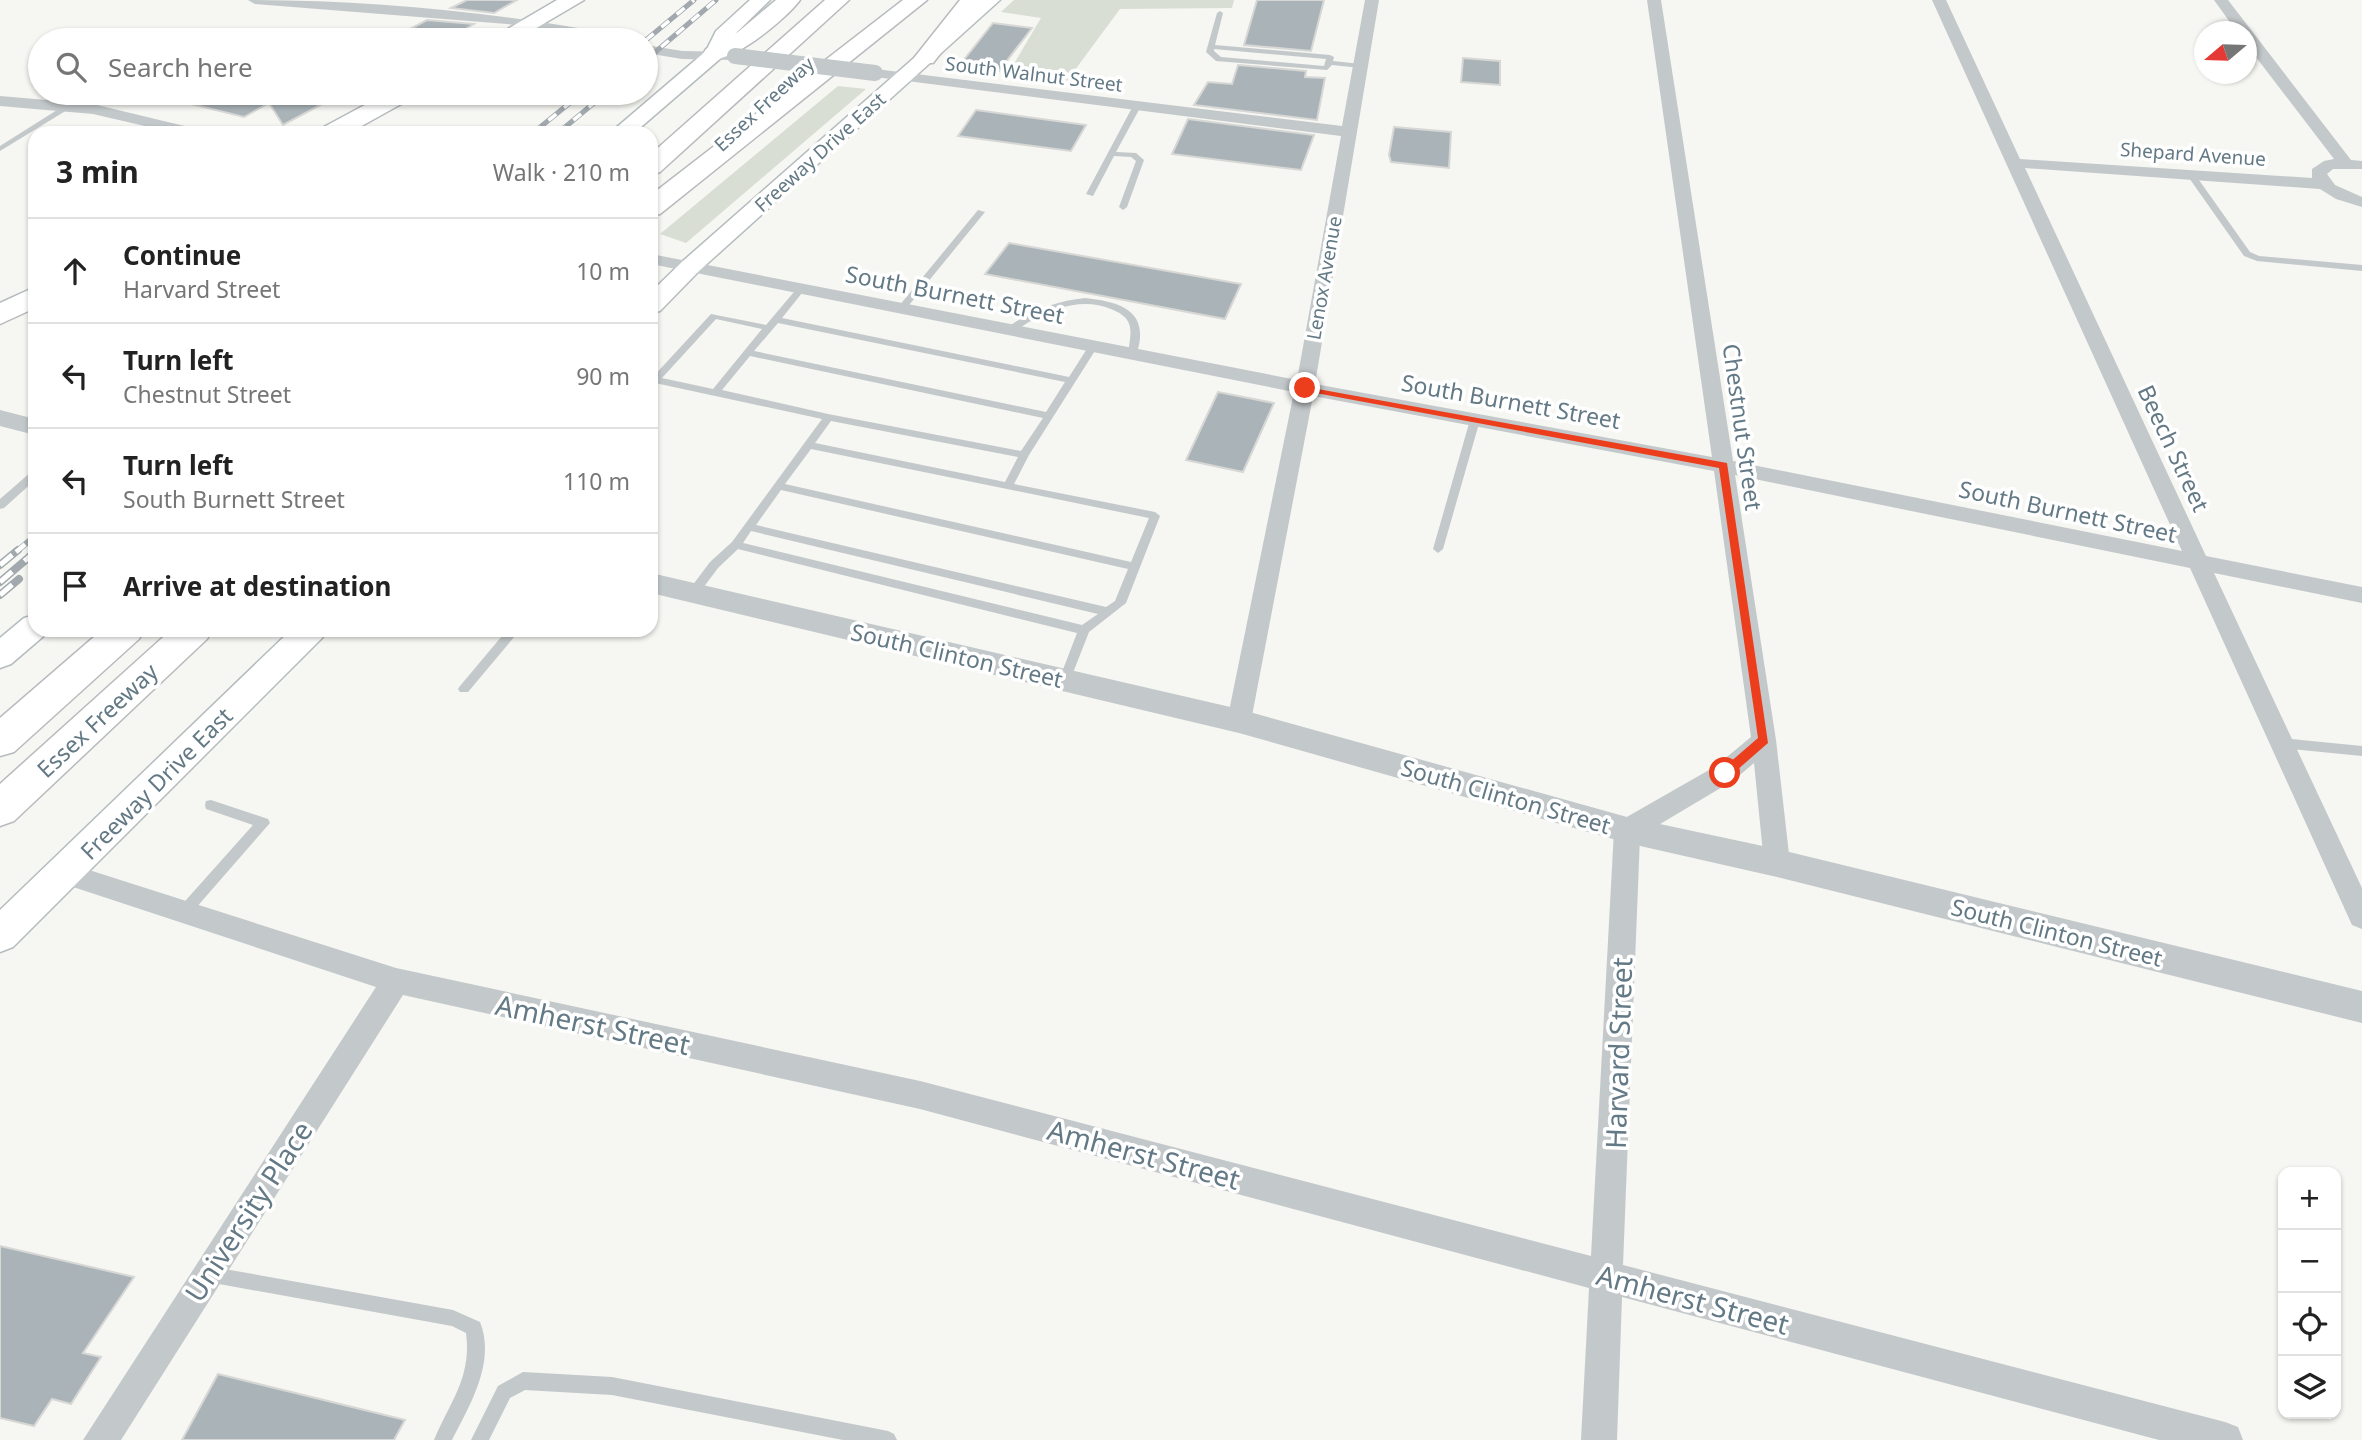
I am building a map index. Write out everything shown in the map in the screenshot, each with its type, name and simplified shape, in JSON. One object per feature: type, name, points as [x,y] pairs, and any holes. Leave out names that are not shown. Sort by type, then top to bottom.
[{"type":"main road","points":[[523,28],[573,0]]},
{"type":"main road","points":[[725,55],[718,41],[761,0]]},
{"type":"main road","points":[[630,126],[725,55],[789,0]]},
{"type":"main road","name":"Essex Freeway","points":[[658,160],[838,0]]},
{"type":"main road","points":[[658,203],[916,0]]},
{"type":"main road","points":[[925,58],[971,0]]},
{"type":"main road","name":"Freeway Drive East","points":[[658,299],[691,266],[991,0]]},
{"type":"main road","name":"Essex Freeway","points":[[658,202],[858,18]]},
{"type":"main road","points":[[344,126],[382,105]]},
{"type":"main road","points":[[0,315],[28,300]]},
{"type":"main road","points":[[0,656],[28,632]]},
{"type":"main road","name":"Essex Freeway","points":[[0,741],[118,637]]},
{"type":"main road","name":"Essex Freeway","points":[[0,809],[186,637]]},
{"type":"main road","name":"Freeway Drive East","points":[[0,935],[304,637]]},
{"type":"street","points":[[255,0],[532,23],[558,28]]},
{"type":"street","name":"Lenox Avenue","points":[[1239,721],[1305,388],[1372,0]]},
{"type":"street","name":"Chestnut Street","points":[[1654,0],[1764,740],[1777,863]]},
{"type":"street","name":"Beech Street","points":[[1939,0],[2362,917]]},
{"type":"street","points":[[2221,0],[2237,21]]},
{"type":"street","name":"South Walnut Street","points":[[658,43],[725,55],[1350,132]]},
{"type":"street","points":[[2257,46],[2354,164]]},
{"type":"street","name":"South Walnut Street","points":[[658,51],[682,55],[725,55]]},
{"type":"street","points":[[0,101],[28,103]]},
{"type":"street","points":[[45,105],[93,109],[165,126]]},
{"type":"street","name":"Shepard Avenue","points":[[2015,163],[2324,184]]},
{"type":"street","points":[[2354,164],[2322,167],[2319,178],[2337,193],[2362,202]]},
{"type":"street","name":"South Burnett Street","points":[[658,260],[1305,388],[1724,466],[2362,594]]},
{"type":"street","points":[[0,418],[28,425]]},
{"type":"street","name":"South Clinton Street","points":[[658,585],[1239,721],[1627,830],[1777,863],[2362,1007]]},
{"type":"street","points":[[1627,830],[1725,773],[1764,740]]},
{"type":"street","name":"Harvard Street","points":[[1599,1440],[1609,1277],[1627,830]]},
{"type":"street","name":"Amherst Street","points":[[64,873],[396,981],[920,1095],[2225,1440]]},
{"type":"street","name":"University Place","points":[[100,1440],[396,981]]},
{"type":"lane","points":[[1212,47],[1330,57],[1329,62],[1327,68],[1219,59],[1210,52],[1220,13]]},
{"type":"lane","points":[[1329,62],[1361,66]]},
{"type":"lane","points":[[1090,194],[1137,106]]},
{"type":"lane","points":[[37,126],[68,107]]},
{"type":"lane","points":[[0,149],[28,132]]},
{"type":"lane","points":[[1112,154],[1133,155],[1140,160],[1124,207]]},
{"type":"lane","points":[[2191,175],[2246,254],[2362,268]]},
{"type":"lane","points":[[902,308],[981,212]]},
{"type":"lane","points":[[715,392],[802,288]]},
{"type":"lane","points":[[1010,330],[1040,309],[1081,301],[1107,304],[1132,317],[1136,328],[1133,354]]},
{"type":"lane","points":[[658,377],[714,316],[773,324],[1071,380]]},
{"type":"lane","points":[[1008,486],[1024,455],[1093,346]]},
{"type":"lane","points":[[748,353],[1049,416]]},
{"type":"lane","points":[[658,381],[1024,455]]},
{"type":"lane","points":[[693,593],[714,565],[736,545],[828,417]]},
{"type":"lane","points":[[1438,549],[1475,420]]},
{"type":"lane","points":[[809,445],[1155,516],[1120,603],[1084,630],[1065,680]]},
{"type":"lane","points":[[3,499],[28,479]]},
{"type":"lane","points":[[780,486],[1135,567]]},
{"type":"lane","points":[[748,527],[1108,612]]},
{"type":"lane","points":[[736,545],[1084,630]]},
{"type":"lane","points":[[464,689],[508,637]]},
{"type":"lane","points":[[2282,743],[2362,751]]},
{"type":"lane","points":[[183,913],[263,823],[211,805]]},
{"type":"lane","points":[[207,1274],[453,1318],[474,1328],[479,1351],[473,1379],[443,1440]]},
{"type":"lane","points":[[480,1440],[504,1392],[523,1381],[612,1386],[888,1440]]},
{"type":"shaded area","points":[[1014,0],[1234,0],[1232,8],[1120,9],[1063,86],[1005,79],[1041,18],[1001,12]]},
{"type":"shaded area","points":[[838,86],[866,89],[686,243],[660,234]]},
{"type":"building","points":[[467,0],[517,0],[494,13],[451,8]]},
{"type":"building","points":[[1257,0],[1324,0],[1311,51],[1244,45]]},
{"type":"building","points":[[427,20],[474,24],[467,28],[412,28]]},
{"type":"building","points":[[993,23],[1032,28],[999,71],[959,66]]},
{"type":"building","points":[[1463,58],[1500,61],[1500,85],[1461,82]]},
{"type":"building","points":[[1238,65],[1306,71],[1305,77],[1325,78],[1317,120],[1194,105],[1208,82],[1232,84]]},
{"type":"building","points":[[195,105],[265,105],[244,117]]},
{"type":"building","points":[[270,105],[320,105],[283,125]]},
{"type":"building","points":[[976,110],[1086,125],[1071,151],[958,136]]},
{"type":"building","points":[[1188,119],[1314,135],[1301,170],[1172,154]]},
{"type":"building","points":[[1394,127],[1451,132],[1449,168],[1391,162],[1389,155]]},
{"type":"building","points":[[1009,243],[1241,284],[1225,319],[985,274]]},
{"type":"building","points":[[1218,392],[1274,403],[1243,472],[1186,460]]},
{"type":"building","points":[[0,1246],[134,1277],[83,1353],[101,1357],[71,1404],[52,1399],[34,1426],[0,1418]]},
{"type":"building","points":[[218,1374],[405,1420],[394,1440],[182,1440]]},
{"type":"railway","points":[[658,30],[694,0]]},
{"type":"railway","points":[[658,50],[716,0]]},
{"type":"railway","points":[[542,126],[567,105]]},
{"type":"railway","points":[[566,126],[592,105]]},
{"type":"railway","points":[[16,552],[28,542]]},
{"type":"railway","points":[[0,565],[18,550]]},
{"type":"railway","points":[[0,582],[28,558]]},
{"type":"railway","points":[[0,595],[19,579]]},
{"type":"route","points":[[1305,388],[1724,466],[1764,740],[1725,773]]}]
